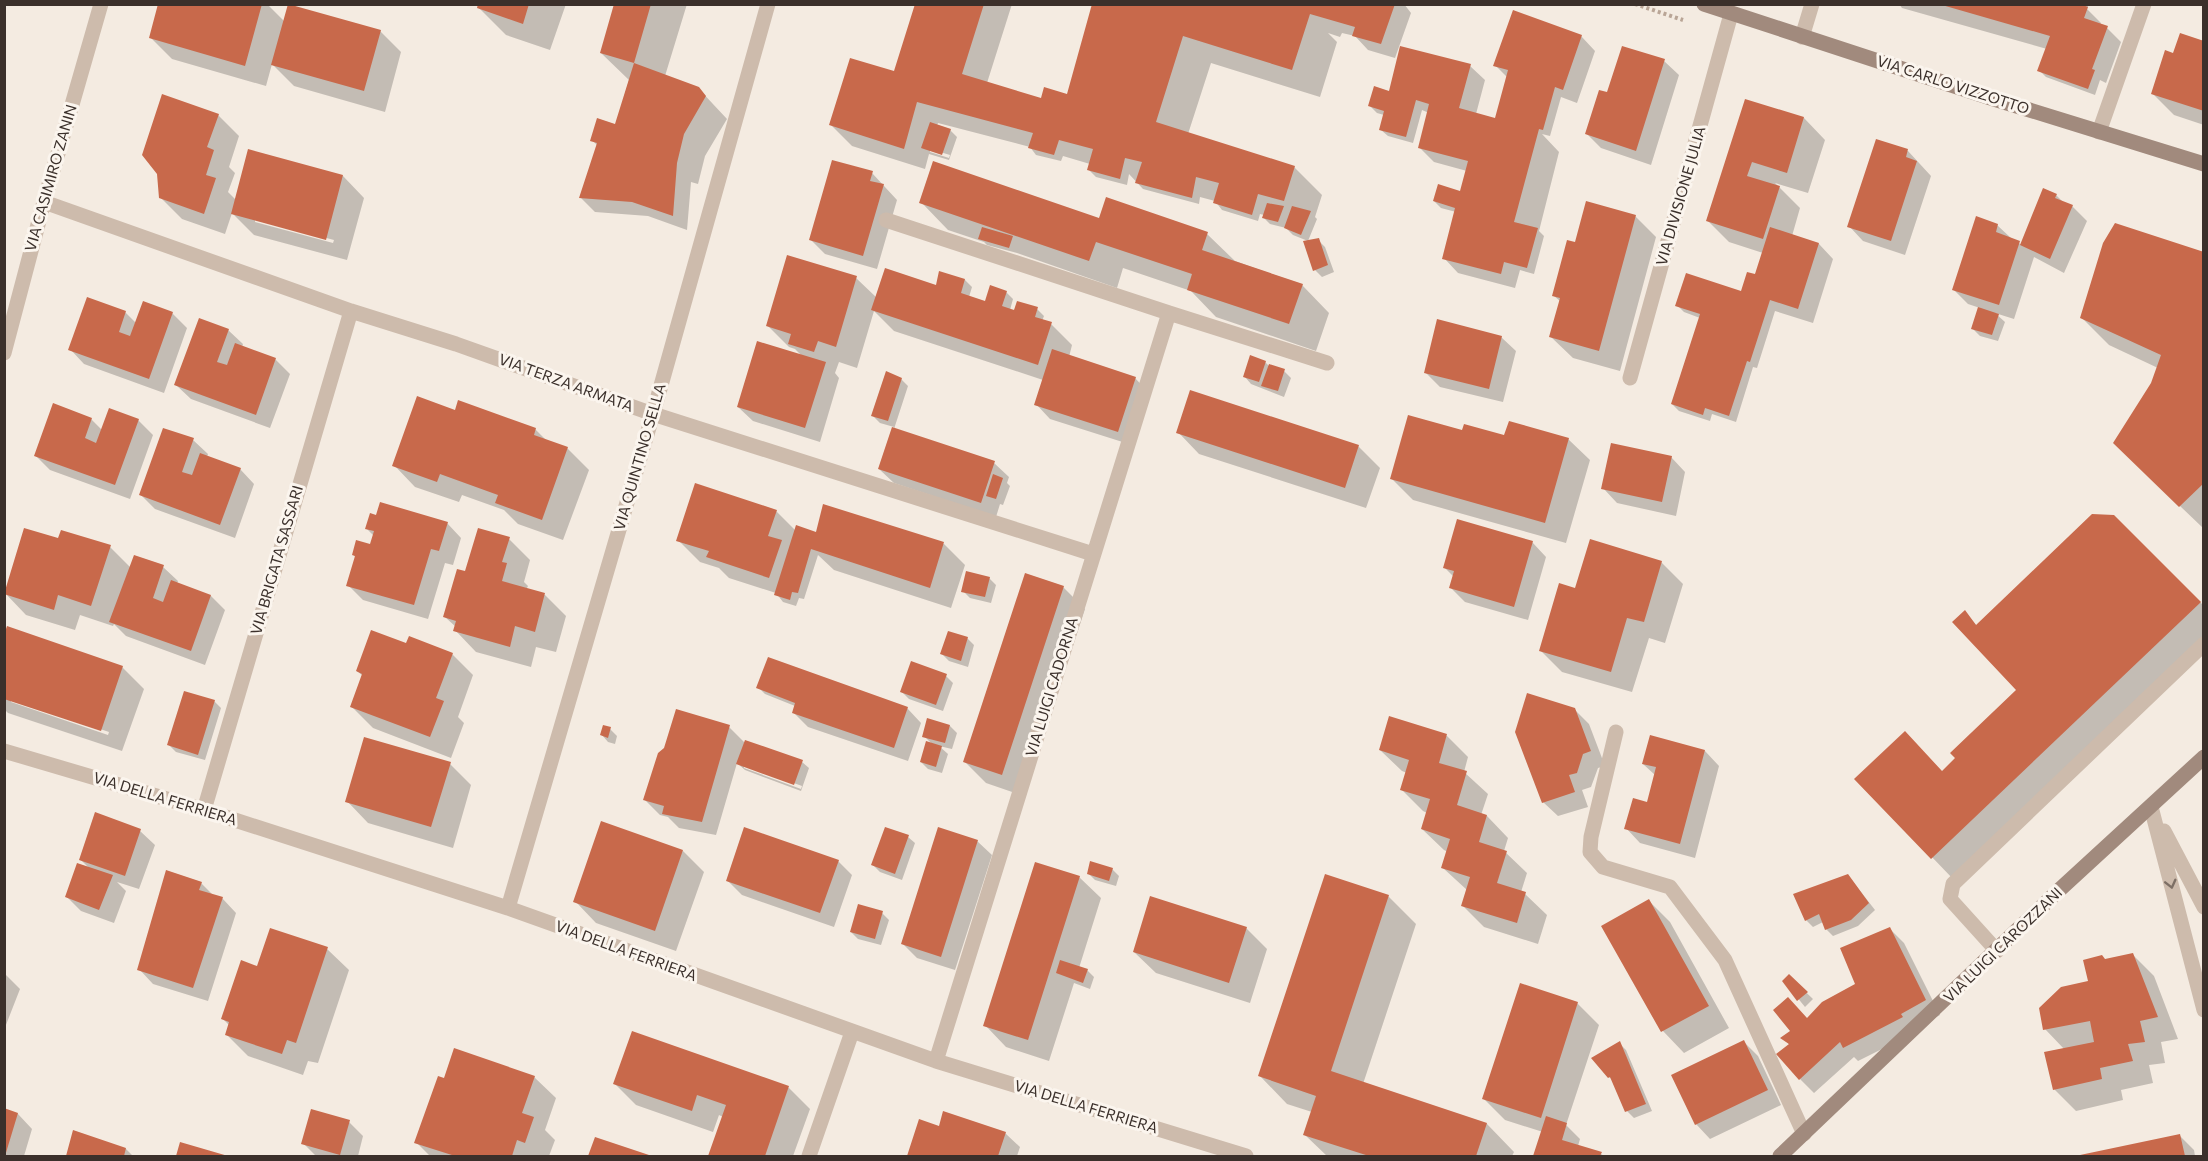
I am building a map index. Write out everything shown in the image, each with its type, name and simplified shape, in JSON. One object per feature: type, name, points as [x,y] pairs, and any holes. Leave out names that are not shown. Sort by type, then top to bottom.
[{"type":"street","name":"VIA CASIMIRO ZANIN","points":[[4,353],[100,4]]},
{"type":"street","name":"VIA QUINTINO SELLA","points":[[508,908],[653,414],[768,4]]},
{"type":"street","name":"VIA CARLO VIZZOTTO","points":[[1704,4],[2204,164]]},
{"type":"street","points":[[1802,37],[1812,4]]},
{"type":"street","points":[[2099,132],[2144,4]]},
{"type":"street","name":"VIA DIVISIONE JULIA","points":[[1630,378],[1731,14]]},
{"type":"street","name":"VIA TERZA ARMATA","points":[[44,202],[653,414],[1093,554]]},
{"type":"street","points":[[886,220],[1327,363]]},
{"type":"street","name":"VIA BRIGATA SASSARI","points":[[204,810],[351,310]]},
{"type":"street","name":"VIA LUIGI CADORNA","points":[[936,1061],[1169,313]]},
{"type":"street","points":[[1996,951],[1950,899],[1953,884],[2204,644]]},
{"type":"street","points":[[1616,732],[1591,837],[1590,852],[1603,867],[1670,886],[1725,960],[1804,1134]]},
{"type":"street","name":"VIA DELLA FERRIERA","points":[[4,751],[204,810],[508,908],[936,1061],[1246,1156]]},
{"type":"street","name":"VIA LUIGI CAROZZANI","points":[[1780,1156],[2057,892],[2204,757]]},
{"type":"street","points":[[2151,807],[2204,907]]},
{"type":"street","points":[[2151,807],[2203,1006]]},
{"type":"street","points":[[809,1156],[852,1032]]},
{"type":"building","points":[[158,4],[262,4],[245,66],[149,38]]},
{"type":"building","points":[[288,4],[381,30],[364,91],[271,65]]},
{"type":"building","points":[[478,4],[529,4],[523,24],[477,8]]},
{"type":"building","points":[[614,4],[651,4],[634,63],[600,53]]},
{"type":"building","points":[[915,4],[984,4],[962,74],[1041,98],[1044,87],[1067,94],[1092,4],[1395,4],[1381,44],[1352,36],[1355,27],[1310,14],[1292,70],[1183,36],[1156,122],[1295,166],[1284,201],[1258,194],[1252,215],[1213,203],[1219,183],[1196,177],[1192,198],[1135,183],[1142,162],[1125,158],[1120,179],[1087,170],[1093,149],[1059,140],[1054,155],[1028,148],[1033,133],[917,102],[904,149],[829,125],[850,58],[894,71]]},
{"type":"building","points":[[2080,4],[2088,7],[2084,18],[2108,26],[2092,69],[2095,70],[2088,89],[2037,71],[2050,36],[1942,5]]},
{"type":"building","points":[[1513,10],[1582,35],[1563,90],[1555,87],[1543,130],[1539,129],[1514,222],[1538,228],[1527,268],[1504,262],[1501,274],[1442,259],[1455,208],[1433,201],[1438,184],[1460,191],[1468,161],[1418,148],[1429,104],[1416,100],[1406,137],[1379,130],[1384,111],[1368,106],[1374,86],[1389,91],[1400,46],[1471,64],[1459,108],[1495,118],[1508,70],[1493,66]]},
{"type":"building","points":[[2180,33],[2204,41],[2204,111],[2151,94],[2165,50],[2173,53]]},
{"type":"building","points":[[1622,46],[1665,59],[1636,151],[1585,134],[1599,90],[1607,92]]},
{"type":"building","points":[[634,63],[699,87],[706,96],[684,134],[677,163],[673,216],[632,202],[579,198],[597,143],[590,141],[597,118],[615,124]]},
{"type":"building","points":[[162,94],[219,114],[207,147],[214,150],[206,175],[216,178],[204,214],[159,198],[157,174],[142,155]]},
{"type":"building","points":[[1745,99],[1804,117],[1787,173],[1752,162],[1747,176],[1780,186],[1763,239],[1706,221]]},
{"type":"building","points":[[930,122],[951,129],[942,155],[921,148]]},
{"type":"building","points":[[1876,139],[1908,149],[1906,157],[1917,161],[1891,241],[1847,227]]},
{"type":"building","points":[[248,149],[343,175],[326,240],[231,214]]},
{"type":"building","points":[[832,160],[873,171],[870,181],[884,184],[863,256],[809,240]]},
{"type":"building","points":[[933,161],[1099,218],[1106,197],[1208,232],[1202,250],[1303,284],[1289,324],[1187,290],[1192,274],[1096,242],[1089,261],[919,203]]},
{"type":"building","points":[[2043,188],[2057,194],[2055,198],[2073,205],[2050,259],[2020,245]]},
{"type":"building","points":[[1586,201],[1636,215],[1599,351],[1549,337],[1560,298],[1552,296],[1567,240],[1575,242]]},
{"type":"building","points":[[1267,203],[1284,206],[1278,222],[1262,218]]},
{"type":"building","points":[[1292,206],[1311,211],[1301,235],[1284,228]]},
{"type":"building","points":[[1976,216],[1998,224],[1996,232],[2020,241],[1999,305],[1952,290]]},
{"type":"building","points":[[2115,223],[2204,252],[2204,483],[2179,507],[2113,443],[2151,383],[2161,355],[2080,318],[2103,243]]},
{"type":"building","points":[[982,227],[1013,236],[1009,248],[978,239]]},
{"type":"building","points":[[1770,227],[1819,243],[1798,309],[1770,300],[1750,362],[1747,361],[1729,416],[1705,408],[1703,415],[1671,404],[1700,314],[1675,306],[1686,273],[1741,291],[1747,272],[1755,274]]},
{"type":"building","points":[[1319,238],[1328,265],[1313,271],[1303,241]]},
{"type":"building","points":[[787,255],[857,276],[836,347],[818,341],[814,352],[788,344],[791,334],[766,326]]},
{"type":"building","points":[[885,268],[936,285],[939,271],[965,279],[961,293],[985,301],[990,285],[1007,291],[1002,306],[1014,310],[1017,301],[1038,307],[1035,317],[1052,322],[1038,365],[871,310]]},
{"type":"building","points":[[87,297],[126,311],[119,332],[130,336],[143,301],[173,312],[149,379],[68,350]]},
{"type":"building","points":[[1978,307],[1999,314],[1992,335],[1971,329]]},
{"type":"building","points":[[199,318],[229,329],[217,362],[227,365],[235,343],[276,358],[256,415],[174,385]]},
{"type":"building","points":[[1437,319],[1502,336],[1489,389],[1424,373]]},
{"type":"building","points":[[757,341],[826,362],[805,428],[737,407]]},
{"type":"building","points":[[1052,349],[1136,377],[1118,432],[1034,405]]},
{"type":"building","points":[[1250,355],[1266,361],[1259,382],[1243,377]]},
{"type":"building","points":[[1269,364],[1285,369],[1278,391],[1261,386]]},
{"type":"building","points":[[886,371],[902,378],[888,421],[871,416]]},
{"type":"building","points":[[1190,390],[1359,445],[1345,488],[1176,433]]},
{"type":"building","points":[[417,396],[455,410],[458,400],[536,428],[534,435],[568,447],[542,520],[495,503],[498,495],[440,474],[437,482],[392,466]]},
{"type":"building","points":[[53,403],[92,418],[85,438],[96,443],[109,408],[139,419],[115,485],[34,456]]},
{"type":"building","points":[[1408,415],[1462,430],[1464,424],[1504,435],[1509,421],[1569,438],[1545,523],[1390,479]]},
{"type":"building","points":[[892,427],[995,461],[981,503],[878,469]]},
{"type":"building","points":[[163,428],[194,438],[182,472],[192,475],[200,453],[241,468],[220,525],[139,495]]},
{"type":"building","points":[[1611,443],[1672,456],[1662,502],[1601,489]]},
{"type":"building","points":[[993,474],[1003,478],[996,499],[986,496]]},
{"type":"building","points":[[695,483],[777,510],[768,536],[782,540],[769,578],[706,557],[709,551],[676,541]]},
{"type":"building","points":[[380,502],[448,522],[439,551],[431,549],[414,605],[346,586],[355,556],[352,555],[356,540],[370,544],[374,531],[365,529],[370,513],[376,515]]},
{"type":"building","points":[[823,504],[944,542],[930,588],[811,549],[798,593],[792,592],[790,600],[774,595],[796,525],[816,532]]},
{"type":"building","points":[[2092,514],[2114,515],[2201,602],[1931,859],[1854,779],[1905,731],[1942,771],[1955,758],[1950,753],[2016,690],[1952,622],[1965,610],[1976,625]]},
{"type":"building","points":[[1457,519],[1533,541],[1514,607],[1449,588],[1454,571],[1443,568]]},
{"type":"building","points":[[24,528],[58,538],[61,530],[111,545],[91,606],[58,595],[54,610],[4,594]]},
{"type":"building","points":[[478,528],[510,537],[502,562],[507,563],[502,581],[545,593],[535,632],[515,626],[510,647],[453,631],[456,621],[443,617],[457,569],[465,571]]},
{"type":"building","points":[[1590,539],[1662,561],[1644,622],[1627,618],[1611,672],[1539,651],[1559,583],[1575,588]]},
{"type":"building","points":[[134,555],[164,565],[153,598],[163,602],[171,580],[211,595],[191,651],[109,622]]},
{"type":"building","points":[[966,571],[990,577],[985,597],[961,592]]},
{"type":"building","points":[[1025,573],[1064,586],[1002,775],[963,762]]},
{"type":"building","points":[[7,626],[123,666],[101,731],[4,699],[4,635]]},
{"type":"building","points":[[371,630],[406,643],[409,636],[453,653],[436,698],[444,701],[430,737],[350,707],[362,674],[356,671]]},
{"type":"building","points":[[948,631],[968,637],[961,661],[940,654]]},
{"type":"building","points":[[768,657],[908,707],[894,748],[792,713],[795,703],[756,688]]},
{"type":"building","points":[[911,661],[947,674],[936,705],[900,692]]},
{"type":"building","points":[[184,691],[215,700],[198,755],[167,745]]},
{"type":"building","points":[[1527,693],[1575,708],[1591,751],[1583,754],[1577,773],[1569,775],[1575,792],[1542,803],[1515,732]]},
{"type":"building","points":[[676,709],[730,725],[702,822],[662,814],[664,806],[643,800],[658,753],[664,748]]},
{"type":"building","points":[[1389,716],[1447,734],[1439,763],[1467,771],[1457,805],[1487,815],[1479,842],[1507,851],[1497,883],[1526,892],[1517,923],[1461,906],[1470,877],[1441,868],[1450,839],[1421,829],[1430,799],[1400,790],[1409,760],[1379,750]]},
{"type":"building","points":[[927,718],[950,725],[945,743],[922,737]]},
{"type":"building","points":[[603,725],[611,727],[608,738],[600,735]]},
{"type":"building","points":[[1650,735],[1705,750],[1680,844],[1624,829],[1633,798],[1647,802],[1656,767],[1642,764]]},
{"type":"building","points":[[364,737],[451,762],[431,827],[345,802]]},
{"type":"building","points":[[745,740],[803,760],[794,785],[736,764]]},
{"type":"building","points":[[926,741],[942,746],[936,767],[920,762]]},
{"type":"building","points":[[95,812],[141,829],[125,876],[79,860]]},
{"type":"building","points":[[601,821],[683,850],[655,931],[573,902]]},
{"type":"building","points":[[744,827],[839,860],[820,913],[726,881]]},
{"type":"building","points":[[885,827],[909,835],[895,874],[871,865]]},
{"type":"building","points":[[938,827],[978,840],[941,957],[901,944]]},
{"type":"building","points":[[1090,861],[1113,868],[1109,881],[1087,874]]},
{"type":"building","points":[[1035,862],[1080,876],[1028,1040],[983,1026]]},
{"type":"building","points":[[77,863],[113,875],[99,910],[65,897]]},
{"type":"building","points":[[166,870],[202,882],[199,890],[223,897],[193,988],[137,970]]},
{"type":"building","points":[[1325,874],[1389,895],[1331,1071],[1487,1123],[1476,1156],[1369,1156],[1303,1135],[1316,1096],[1258,1076]]},
{"type":"building","points":[[1848,874],[1869,903],[1851,920],[1825,930],[1819,914],[1805,921],[1793,894]]},
{"type":"building","points":[[1150,896],[1247,927],[1229,983],[1133,952]]},
{"type":"building","points":[[1649,899],[1709,1006],[1661,1032],[1601,926]]},
{"type":"building","points":[[858,904],[883,911],[875,939],[850,932]]},
{"type":"building","points":[[1890,927],[1926,1000],[1901,1014],[1903,1017],[1843,1048],[1840,1042],[1799,1080],[1776,1054],[1789,1044],[1780,1038],[1790,1031],[1773,1010],[1788,997],[1807,1018],[1822,1002],[1855,984],[1840,948]]},
{"type":"building","points":[[270,928],[328,947],[296,1043],[287,1040],[282,1054],[225,1035],[229,1022],[221,1019],[241,960],[257,966]]},
{"type":"building","points":[[2133,953],[2158,1017],[2140,1021],[2145,1042],[2128,1044],[2133,1061],[2100,1068],[2102,1079],[2053,1090],[2044,1052],[2094,1042],[2090,1021],[2043,1030],[2039,1008],[2061,987],[2088,981],[2083,960],[2102,955],[2105,959]]},
{"type":"building","points":[[1060,960],[1088,969],[1083,983],[1056,973]]},
{"type":"building","points":[[1789,974],[1808,992],[1797,1001],[1782,981]]},
{"type":"building","points":[[1520,983],[1578,1002],[1541,1118],[1482,1099]]},
{"type":"building","points":[[632,1031],[789,1086],[765,1156],[708,1156],[726,1105],[697,1095],[692,1111],[613,1084]]},
{"type":"building","points":[[1744,1040],[1768,1090],[1695,1125],[1671,1075]]},
{"type":"building","points":[[1620,1041],[1646,1104],[1625,1112],[1610,1077],[1608,1078],[1591,1058]]},
{"type":"building","points":[[454,1048],[535,1076],[522,1113],[534,1117],[525,1143],[517,1140],[512,1156],[455,1156],[414,1143],[438,1076],[444,1078]]},
{"type":"building","points":[[4,1108],[18,1113],[5,1156],[4,1156]]},
{"type":"building","points":[[311,1109],[350,1120],[340,1155],[301,1144]]},
{"type":"building","points":[[943,1111],[1006,1132],[998,1156],[907,1156],[919,1119],[939,1126]]},
{"type":"building","points":[[1546,1116],[1567,1123],[1562,1140],[1602,1152],[1600,1156],[1533,1156]]},
{"type":"building","points":[[73,1130],[126,1148],[124,1156],[66,1156]]},
{"type":"building","points":[[2180,1134],[2185,1156],[2080,1156],[2080,1155]]},
{"type":"building","points":[[595,1137],[652,1156],[588,1156]]},
{"type":"building","points":[[180,1142],[228,1156],[176,1156]]}]
